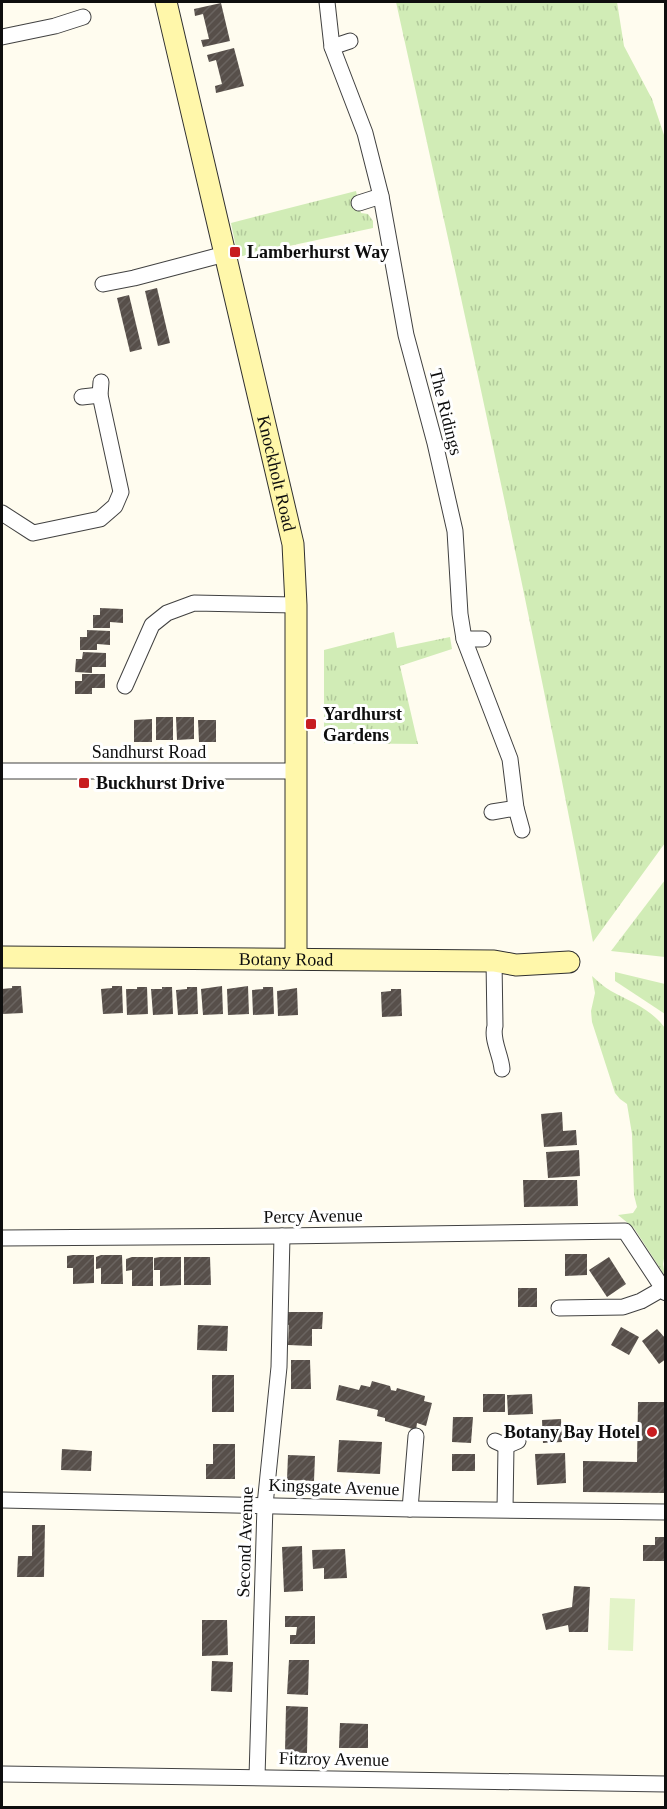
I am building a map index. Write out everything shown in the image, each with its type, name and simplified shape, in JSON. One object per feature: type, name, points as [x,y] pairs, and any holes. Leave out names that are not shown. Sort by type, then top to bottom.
[{"type":"street","name":"Knockholt Road","points":[[166,2],[222,233],[293,544],[296,605],[296,958]]},
{"type":"street","name":"The Ridings","points":[[327,2],[332,47],[365,133],[381,196],[406,334],[435,443],[455,531],[464,639],[510,759],[516,808],[522,830]]},
{"type":"street","points":[[2,37],[55,26],[83,17]]},
{"type":"street","points":[[332,47],[350,41]]},
{"type":"street","points":[[359,203],[381,196]]},
{"type":"street","points":[[103,284],[225,254]]},
{"type":"street","points":[[2,513],[33,533],[100,519],[115,506],[121,492],[100,389],[82,397]]},
{"type":"street","points":[[125,686],[152,625],[167,613],[194,603],[296,605]]},
{"type":"street","points":[[464,639],[483,639]]},
{"type":"street","name":"Sandhurst Road","points":[[2,771],[296,771]]},
{"type":"street","points":[[492,812],[516,808]]},
{"type":"street","name":"Botany Road","points":[[2,957],[494,961],[516,965],[568,962]]},
{"type":"street","points":[[494,961],[495,1026],[493,1033],[501,1057],[502,1069]]},
{"type":"street","name":"Percy Avenue","points":[[2,1238],[625,1231],[664,1291]]},
{"type":"street","name":"Second Avenue","points":[[258,1777],[265,1505],[279,1367],[282,1236]]},
{"type":"street","points":[[559,1308],[623,1307],[664,1291]]},
{"type":"street","points":[[410,1509],[416,1436]]},
{"type":"street","points":[[505,1509],[506,1443]]},
{"type":"street","name":"Kingsgate Avenue","points":[[2,1500],[666,1512]]},
{"type":"street","name":"Fitzroy Avenue","points":[[2,1774],[666,1784]]},
{"type":"green space","points":[[396,2],[617,2],[624,46],[652,99],[665,138],[665,843],[593,942],[523,588]]},
{"type":"green space","points":[[356,191],[361,213],[368,214],[373,221],[373,228],[238,257],[231,223]]},
{"type":"green space","points":[[394,632],[397,648],[450,637],[452,649],[400,666],[418,744],[324,743],[324,650]]},
{"type":"green space","points":[[665,880],[665,957],[611,951]]},
{"type":"green space","points":[[615,972],[665,984],[665,1014],[615,981]]},
{"type":"green space","points":[[592,976],[608,989],[647,1011],[665,1028],[666,1247],[663,1264],[665,1276],[634,1228],[618,1215],[633,1213],[637,1207],[634,1195],[632,1134],[627,1104],[615,1093],[592,1022],[591,1011],[595,993]]},
{"type":"green space","points":[[610,1598],[635,1599],[633,1651],[608,1650]]},
{"type":"building","points":[[221,3],[230,41],[203,47],[201,40],[209,39],[203,14],[195,16],[194,9]]},
{"type":"building","points":[[234,48],[244,86],[216,93],[215,86],[222,84],[216,60],[209,62],[207,55]]},
{"type":"building","points":[[157,288],[170,343],[158,346],[145,291]]},
{"type":"building","points":[[129,295],[142,349],[130,352],[117,298]]},
{"type":"building","points":[[100,608],[123,609],[123,623],[110,622],[110,628],[93,628],[93,615],[100,615]]},
{"type":"building","points":[[87,630],[110,631],[110,645],[97,644],[97,650],[80,650],[80,637],[87,637]]},
{"type":"building","points":[[83,652],[106,653],[106,667],[92,667],[92,673],[75,672],[76,659],[82,659]]},
{"type":"building","points":[[82,674],[105,674],[105,688],[92,688],[92,694],[75,694],[75,681],[82,681]]},
{"type":"building","points":[[156,717],[173,717],[173,740],[156,740]]},
{"type":"building","points":[[176,717],[194,717],[194,739],[177,740]]},
{"type":"building","points":[[152,719],[152,742],[134,742],[134,720]]},
{"type":"building","points":[[198,720],[216,720],[216,742],[199,742]]},
{"type":"building","points":[[12,986],[21,986],[23,1013],[2,1014],[2,989],[12,988]]},
{"type":"building","points":[[112,986],[122,986],[123,1013],[103,1014],[101,989],[112,988]]},
{"type":"building","points":[[222,986],[223,1014],[203,1015],[201,989]]},
{"type":"building","points":[[248,986],[249,1014],[228,1015],[227,989]]},
{"type":"building","points":[[137,987],[147,987],[148,1014],[127,1015],[126,989],[137,989]]},
{"type":"building","points":[[162,987],[172,987],[173,1014],[153,1015],[151,989],[162,989]]},
{"type":"building","points":[[187,987],[197,987],[198,1014],[178,1015],[176,990],[187,989]]},
{"type":"building","points":[[263,987],[273,987],[274,1014],[253,1015],[252,990],[263,989]]},
{"type":"building","points":[[297,988],[298,1015],[278,1016],[277,991]]},
{"type":"building","points":[[391,989],[401,989],[402,1016],[382,1017],[381,992],[391,991]]},
{"type":"building","points":[[562,1112],[563,1131],[576,1130],[577,1145],[544,1147],[541,1114]]},
{"type":"building","points":[[579,1150],[580,1176],[548,1178],[546,1152]]},
{"type":"building","points":[[523,1180],[577,1180],[578,1206],[524,1207]]},
{"type":"building","points":[[565,1254],[587,1254],[587,1275],[565,1276]]},
{"type":"building","points":[[94,1255],[94,1283],[73,1284],[73,1268],[67,1268],[67,1256]]},
{"type":"building","points":[[122,1255],[123,1284],[101,1284],[101,1268],[96,1269],[96,1257]]},
{"type":"building","points":[[153,1257],[153,1286],[132,1286],[132,1270],[126,1271],[126,1259]]},
{"type":"building","points":[[181,1257],[181,1285],[160,1286],[160,1270],[154,1270],[154,1258]]},
{"type":"building","points":[[184,1257],[210,1257],[211,1285],[184,1285]]},
{"type":"building","points":[[609,1257],[626,1284],[607,1297],[589,1270]]},
{"type":"building","points":[[518,1288],[537,1288],[537,1307],[518,1307]]},
{"type":"building","points":[[286,1312],[323,1312],[322,1329],[312,1329],[312,1346],[288,1345],[289,1325],[286,1324]]},
{"type":"building","points":[[198,1325],[228,1326],[227,1351],[197,1350]]},
{"type":"building","points":[[621,1327],[639,1337],[629,1355],[611,1345]]},
{"type":"building","points":[[657,1329],[666,1339],[666,1359],[659,1364],[642,1341]]},
{"type":"building","points":[[291,1360],[310,1360],[311,1389],[291,1389]]},
{"type":"building","points":[[212,1375],[234,1375],[234,1412],[212,1412]]},
{"type":"building","points":[[372,1381],[390,1386],[391,1390],[396,1391],[397,1388],[425,1396],[424,1401],[432,1403],[426,1426],[417,1423],[416,1430],[385,1421],[385,1418],[377,1416],[378,1410],[336,1400],[339,1385],[359,1390],[361,1385],[370,1387]]},
{"type":"building","points":[[483,1394],[505,1394],[505,1412],[483,1412]]},
{"type":"building","points":[[532,1394],[533,1414],[508,1415],[507,1395]]},
{"type":"building","name":"Botany Bay Hotel","points":[[638,1402],[666,1402],[666,1493],[583,1492],[583,1461],[637,1462]]},
{"type":"building","points":[[453,1417],[473,1417],[471,1443],[452,1442]]},
{"type":"building","points":[[561,1419],[562,1442],[543,1443],[542,1420]]},
{"type":"building","points":[[339,1440],[382,1442],[380,1474],[337,1472]]},
{"type":"building","points":[[213,1444],[235,1444],[235,1479],[206,1479],[206,1464],[213,1464]]},
{"type":"building","points":[[62,1449],[92,1451],[91,1471],[61,1470]]},
{"type":"building","points":[[565,1453],[566,1483],[537,1485],[535,1454]]},
{"type":"building","points":[[452,1454],[475,1454],[475,1471],[452,1471]]},
{"type":"building","points":[[288,1455],[315,1456],[314,1481],[287,1480]]},
{"type":"building","points":[[32,1525],[45,1525],[44,1577],[17,1577],[18,1556],[32,1556]]},
{"type":"building","points":[[655,1537],[666,1537],[666,1561],[643,1561],[643,1545],[655,1545]]},
{"type":"building","points":[[302,1546],[303,1591],[284,1592],[282,1547]]},
{"type":"building","points":[[345,1549],[347,1578],[324,1579],[324,1568],[313,1569],[312,1550]]},
{"type":"building","points":[[574,1586],[590,1587],[588,1632],[569,1632],[568,1625],[546,1630],[542,1614],[572,1607]]},
{"type":"building","points":[[285,1616],[315,1616],[315,1644],[290,1644],[290,1635],[296,1635],[297,1627],[285,1627]]},
{"type":"building","points":[[202,1620],[227,1620],[228,1655],[202,1656]]},
{"type":"building","points":[[289,1660],[309,1660],[308,1695],[287,1694]]},
{"type":"building","points":[[212,1661],[233,1662],[232,1692],[211,1691]]},
{"type":"building","points":[[286,1706],[308,1707],[307,1753],[285,1752]]},
{"type":"building","points":[[340,1723],[368,1724],[368,1748],[339,1748]]},
{"type":"place","name":"Lamberhurst Way","points":[[235,252]]},
{"type":"place","name":"Yardhurst Gardens","points":[[311,724]]},
{"type":"place","name":"Buckhurst Drive","points":[[84,783]]},
{"type":"place","name":"Botany Bay Hotel","points":[[652,1432]]}]
